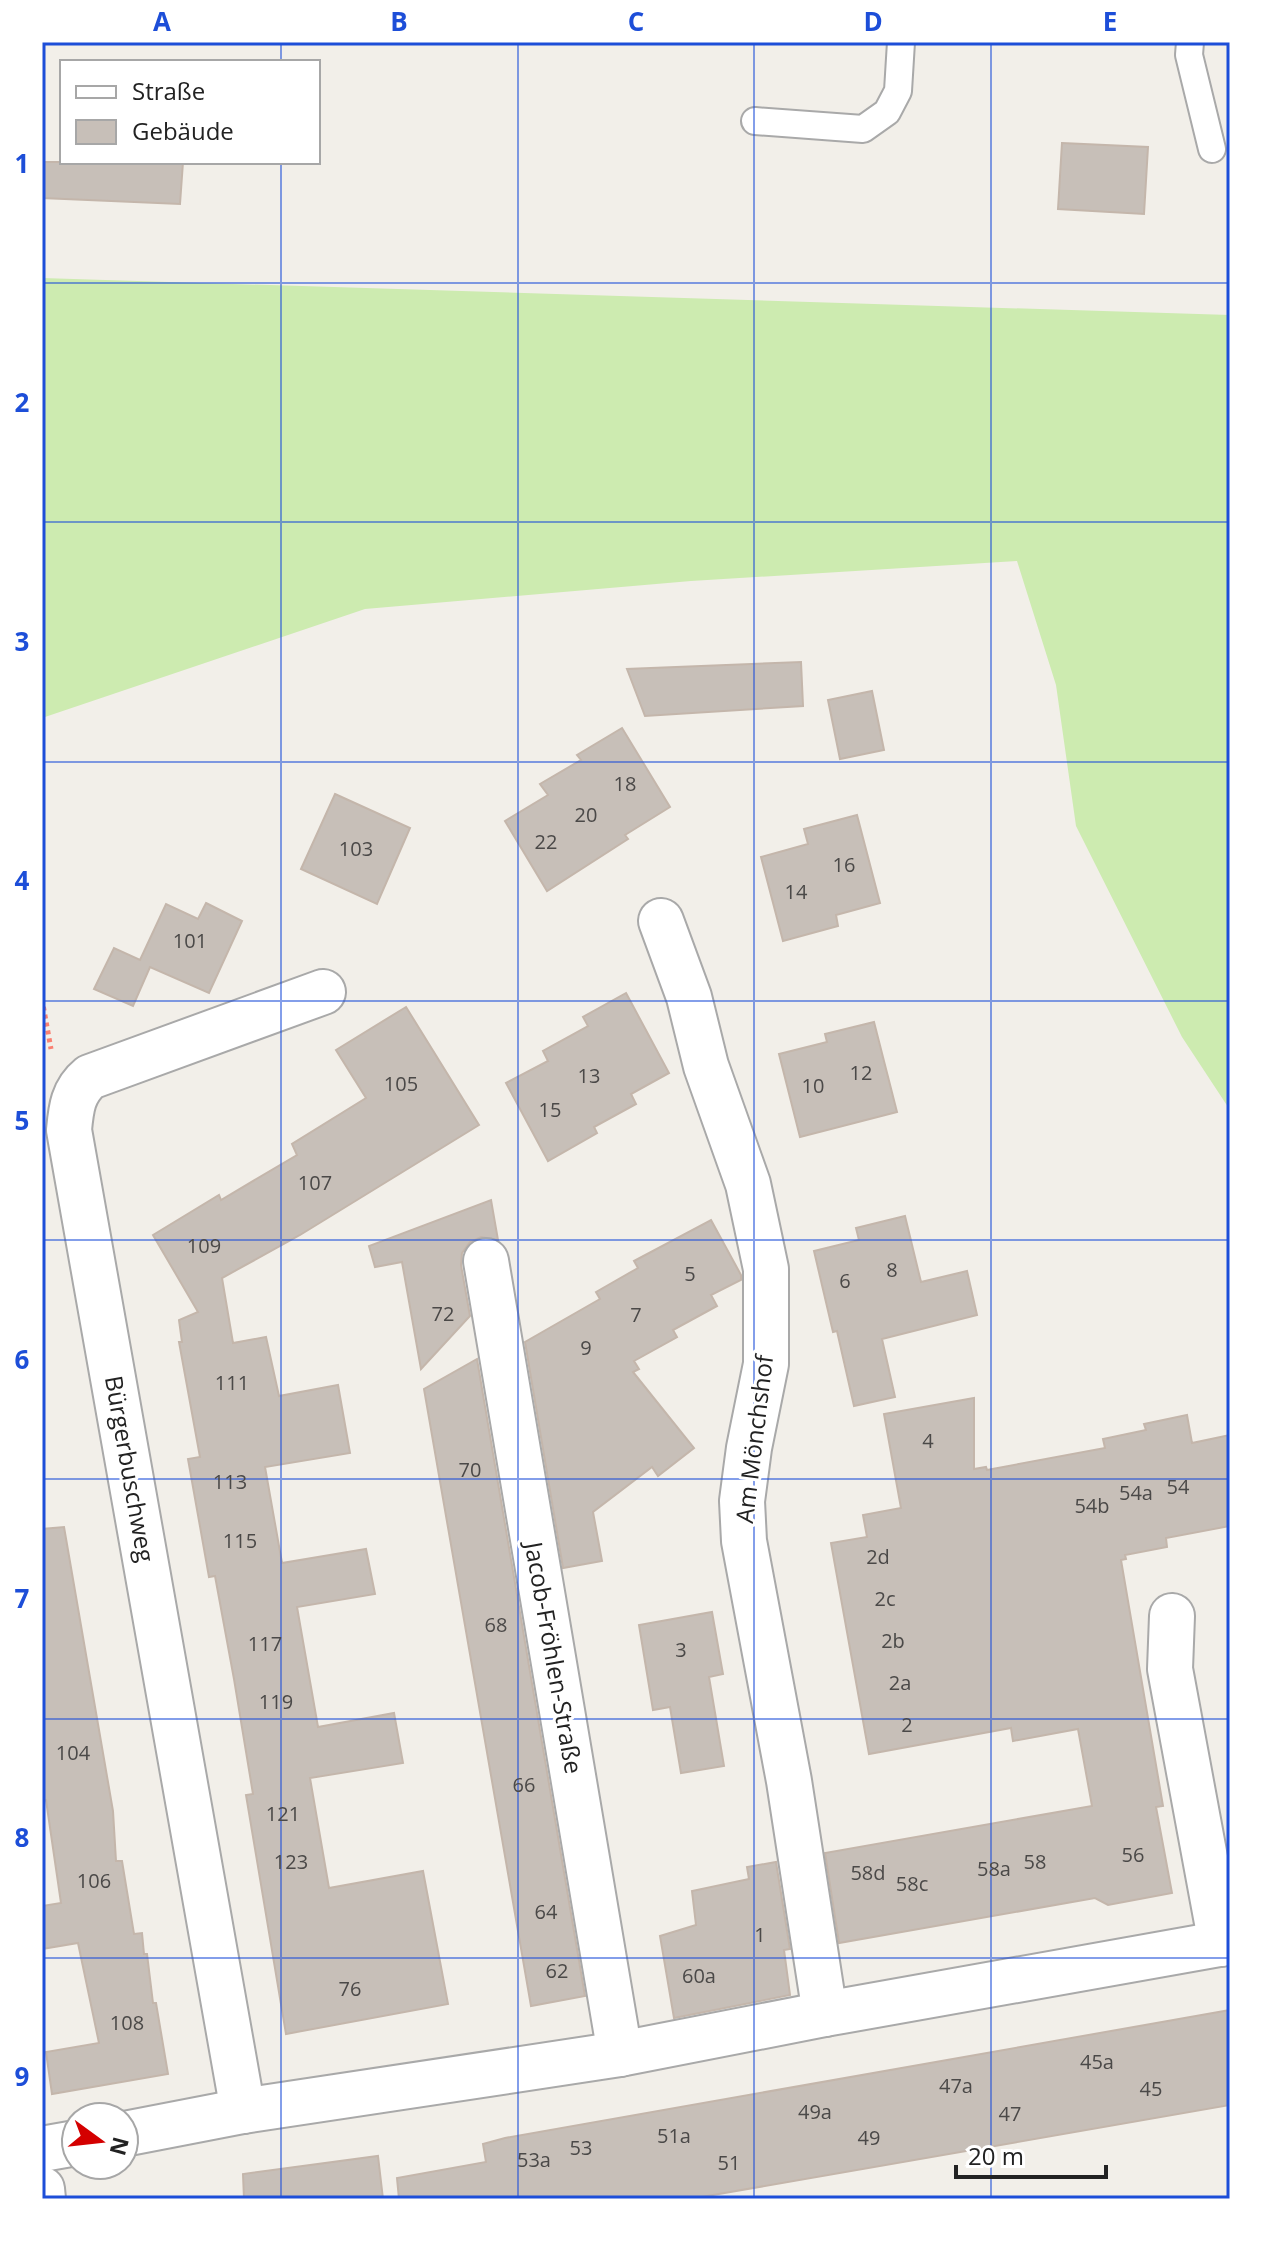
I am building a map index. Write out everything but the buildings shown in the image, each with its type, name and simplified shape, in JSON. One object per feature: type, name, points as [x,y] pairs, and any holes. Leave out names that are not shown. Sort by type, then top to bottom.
[{"type":"street","name":"Am Mönchshof","points":[[661,921],[689,997],[706,1066],[748,1184],[766,1269],[766,1364],[742,1501],[744,1541],[789,1781],[825,2014]]},
{"type":"street","name":"Bürgerbuschweg","points":[[243,2111],[69,1130],[70,1113],[80,1084],[90,1077],[323,992]]},
{"type":"street","name":"Jacob-Fröhlen-Straße","points":[[486,1261],[620,2054]]},
{"type":"street","points":[[140,2131],[243,2111],[620,2054],[825,2014],[1226,1943],[1170,1669],[1172,1616]]},
{"type":"street","points":[[42,2189],[43,2199]]},
{"type":"lane","points":[[755,121],[863,129],[887,112],[898,91],[901,42]]},
{"type":"lane","points":[[1190,42],[1189,55],[1212,149]]},
{"type":"green space","points":[[42,278],[1230,315],[1230,1110],[1182,1037],[1076,826],[1056,685],[1017,561],[691,581],[365,609],[42,718]]}]
